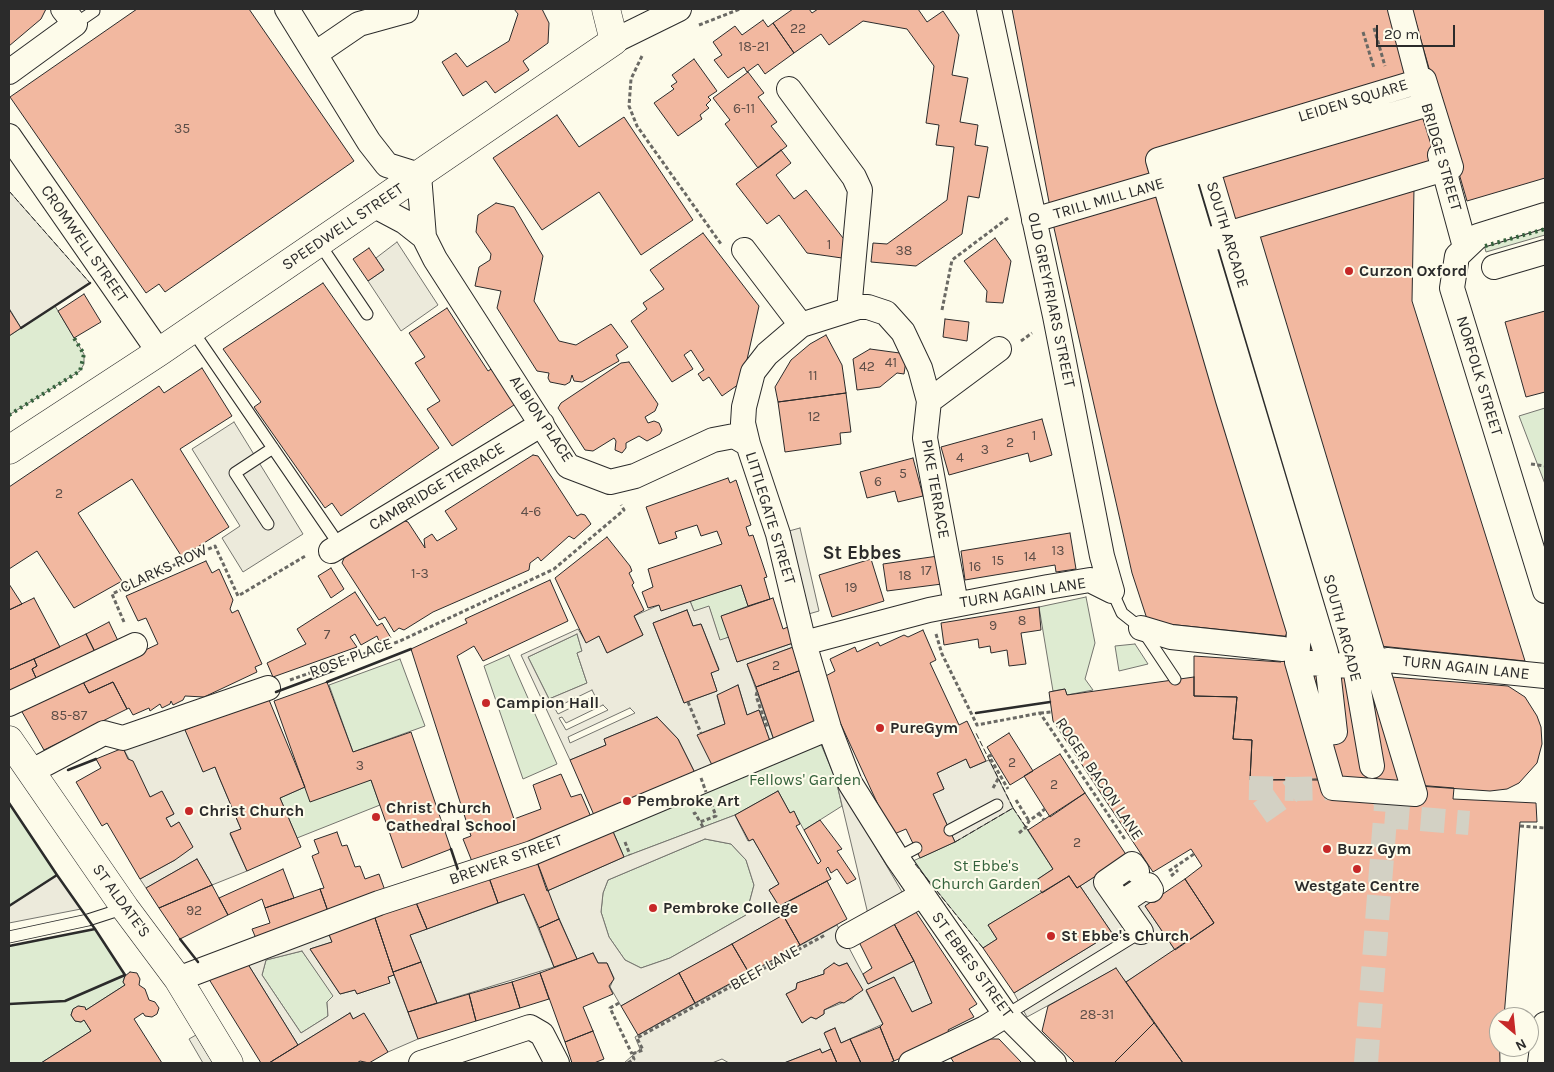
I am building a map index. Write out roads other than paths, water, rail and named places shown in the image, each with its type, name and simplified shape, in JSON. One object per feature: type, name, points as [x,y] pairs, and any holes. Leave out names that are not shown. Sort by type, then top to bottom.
[{"type":"street","points":[[287,9],[369,142],[387,165],[420,175]]},
{"type":"street","points":[[606,9],[614,41]]},
{"type":"street","name":"SPEEDWELL STREET","points":[[9,450],[160,352],[614,41],[679,9]]},
{"type":"street","name":"OLD GREYFRIARS STREET","points":[[989,9],[1055,316],[1102,556],[1112,590]]},
{"type":"street","name":"BRIDGE STREET","points":[[1402,9],[1422,80],[1425,105],[1466,247]]},
{"type":"street","points":[[315,54],[358,24],[406,11]]},
{"type":"street","points":[[9,72],[69,17]]},
{"type":"street","name":"LEIDEN SQUARE","points":[[1422,80],[1450,167],[1184,247],[1158,160],[1422,80]]},
{"type":"street","points":[[789,89],[854,177],[860,190],[849,310]]},
{"type":"street","name":"LEIDEN SQUARE","points":[[1183,177],[1425,105]]},
{"type":"street","name":"CROMWELL STREET","points":[[9,136],[160,352]]},
{"type":"street","name":"SOUTH ARCADE","points":[[1208,170],[1353,656],[1372,766]]},
{"type":"street","name":"ALBION PLACE","points":[[420,175],[424,237],[435,259],[568,466],[610,482],[635,476],[712,440],[734,436],[748,444]]},
{"type":"street","name":"TRILL MILL LANE","points":[[1032,211],[1183,177]]},
{"type":"street","name":"SOUTH ARCADE","points":[[1183,177],[1326,653],[1335,732],[1327,733]]},
{"type":"street","name":"ALBION PLACE","points":[[373,205],[405,222],[424,237]]},
{"type":"street","name":"NORFOLK STREET","points":[[1545,215],[1478,236],[1457,256],[1452,288],[1545,591]]},
{"type":"street","name":"SOUTH ARCADE","points":[[1245,229],[1331,516],[1382,664],[1415,794],[1333,788],[1290,656]]},
{"type":"street","points":[[1141,628],[1171,637],[1290,656],[1299,631],[1228,400],[1184,247]]},
{"type":"street","points":[[735,251],[801,325],[849,310],[868,307],[886,313],[902,332],[916,361],[929,401],[999,349]]},
{"type":"street","points":[[1494,267],[1545,252]]},
{"type":"street","name":"LITTLEGATE STREET","points":[[801,325],[767,354],[753,372],[744,407],[743,423],[748,444],[778,534],[804,643],[829,728]]},
{"type":"street","points":[[1228,400],[1291,381]]},
{"type":"street","name":"PIKE TERRACE","points":[[929,401],[925,438],[956,604]]},
{"type":"street","name":"CAMBRIDGE TERRACE","points":[[335,548],[542,424]]},
{"type":"street","points":[[1270,534],[1331,516]]},
{"type":"street","name":"TURN AGAIN LANE","points":[[804,643],[929,610],[1048,587],[1090,580],[1112,590]]},
{"type":"street","points":[[9,704],[135,645]]},
{"type":"street","name":"TURN AGAIN LANE","points":[[1290,656],[1545,676]]},
{"type":"street","points":[[30,772],[104,733],[123,738],[268,688]]},
{"type":"street","name":"ST EBBES STREET","points":[[829,728],[850,783],[906,853],[922,894],[1006,1015],[1054,1063]]},
{"type":"street","name":"BREWER STREET","points":[[178,979],[379,903],[532,853],[829,728]]},
{"type":"street","name":"ST ALDATE'S","points":[[9,740],[125,908],[178,979],[229,1063]]},
{"type":"street","points":[[1141,932],[1121,903],[1142,877]]},
{"type":"street","points":[[848,936],[922,894]]},
{"type":"street","points":[[910,1063],[985,1028],[1006,1015]]},
{"type":"street","points":[[1540,1063],[1545,1024]]},
{"type":"street","points":[[421,1063],[530,1027],[542,1034],[557,1063]]},
{"type":"lane","points":[[69,17],[94,10]]},
{"type":"lane","points":[[318,243],[367,314]]},
{"type":"lane","points":[[192,330],[273,448],[335,548]]},
{"type":"lane","points":[[268,524],[235,473],[273,448]]},
{"type":"lane","points":[[1112,590],[1122,613],[1141,628],[1175,679]]},
{"type":"lane","points":[[950,830],[998,805]]},
{"type":"lane","points":[[9,937],[88,920],[125,908]]},
{"type":"lane","points":[[1006,1015],[1141,932]]},
{"type":"tunnel","points":[[1249,788],[1294,789]]},
{"type":"tunnel","points":[[1260,813],[1294,789],[1333,788]]},
{"type":"tunnel","points":[[1366,1063],[1386,806],[1383,792]]},
{"type":"tunnel","points":[[1385,816],[1469,823]]},
{"type":"place","name":"Curzon Oxford","points":[[1349,271]]},
{"type":"place","name":"Campion Hall","points":[[486,703]]},
{"type":"place","name":"PureGym","points":[[880,728]]},
{"type":"place","name":"Pembroke Art","points":[[627,801]]},
{"type":"place","name":"Christ Church","points":[[189,811]]},
{"type":"place","name":"Christ Church Cathedral School","points":[[376,817]]},
{"type":"place","name":"Buzz Gym","points":[[1327,849]]},
{"type":"place","name":"Westgate Centre","points":[[1357,869]]},
{"type":"place","name":"Pembroke College","points":[[653,908]]},
{"type":"place","name":"St Ebbe's Church","points":[[1051,936]]},
{"type":"district","name":"St Ebbes","points":[[862,554]]},
{"type":"park label","name":"Fellows' Garden","points":[[805,780]]},
{"type":"park label","name":"St Ebbe's Church Garden","points":[[986,875]]}]
